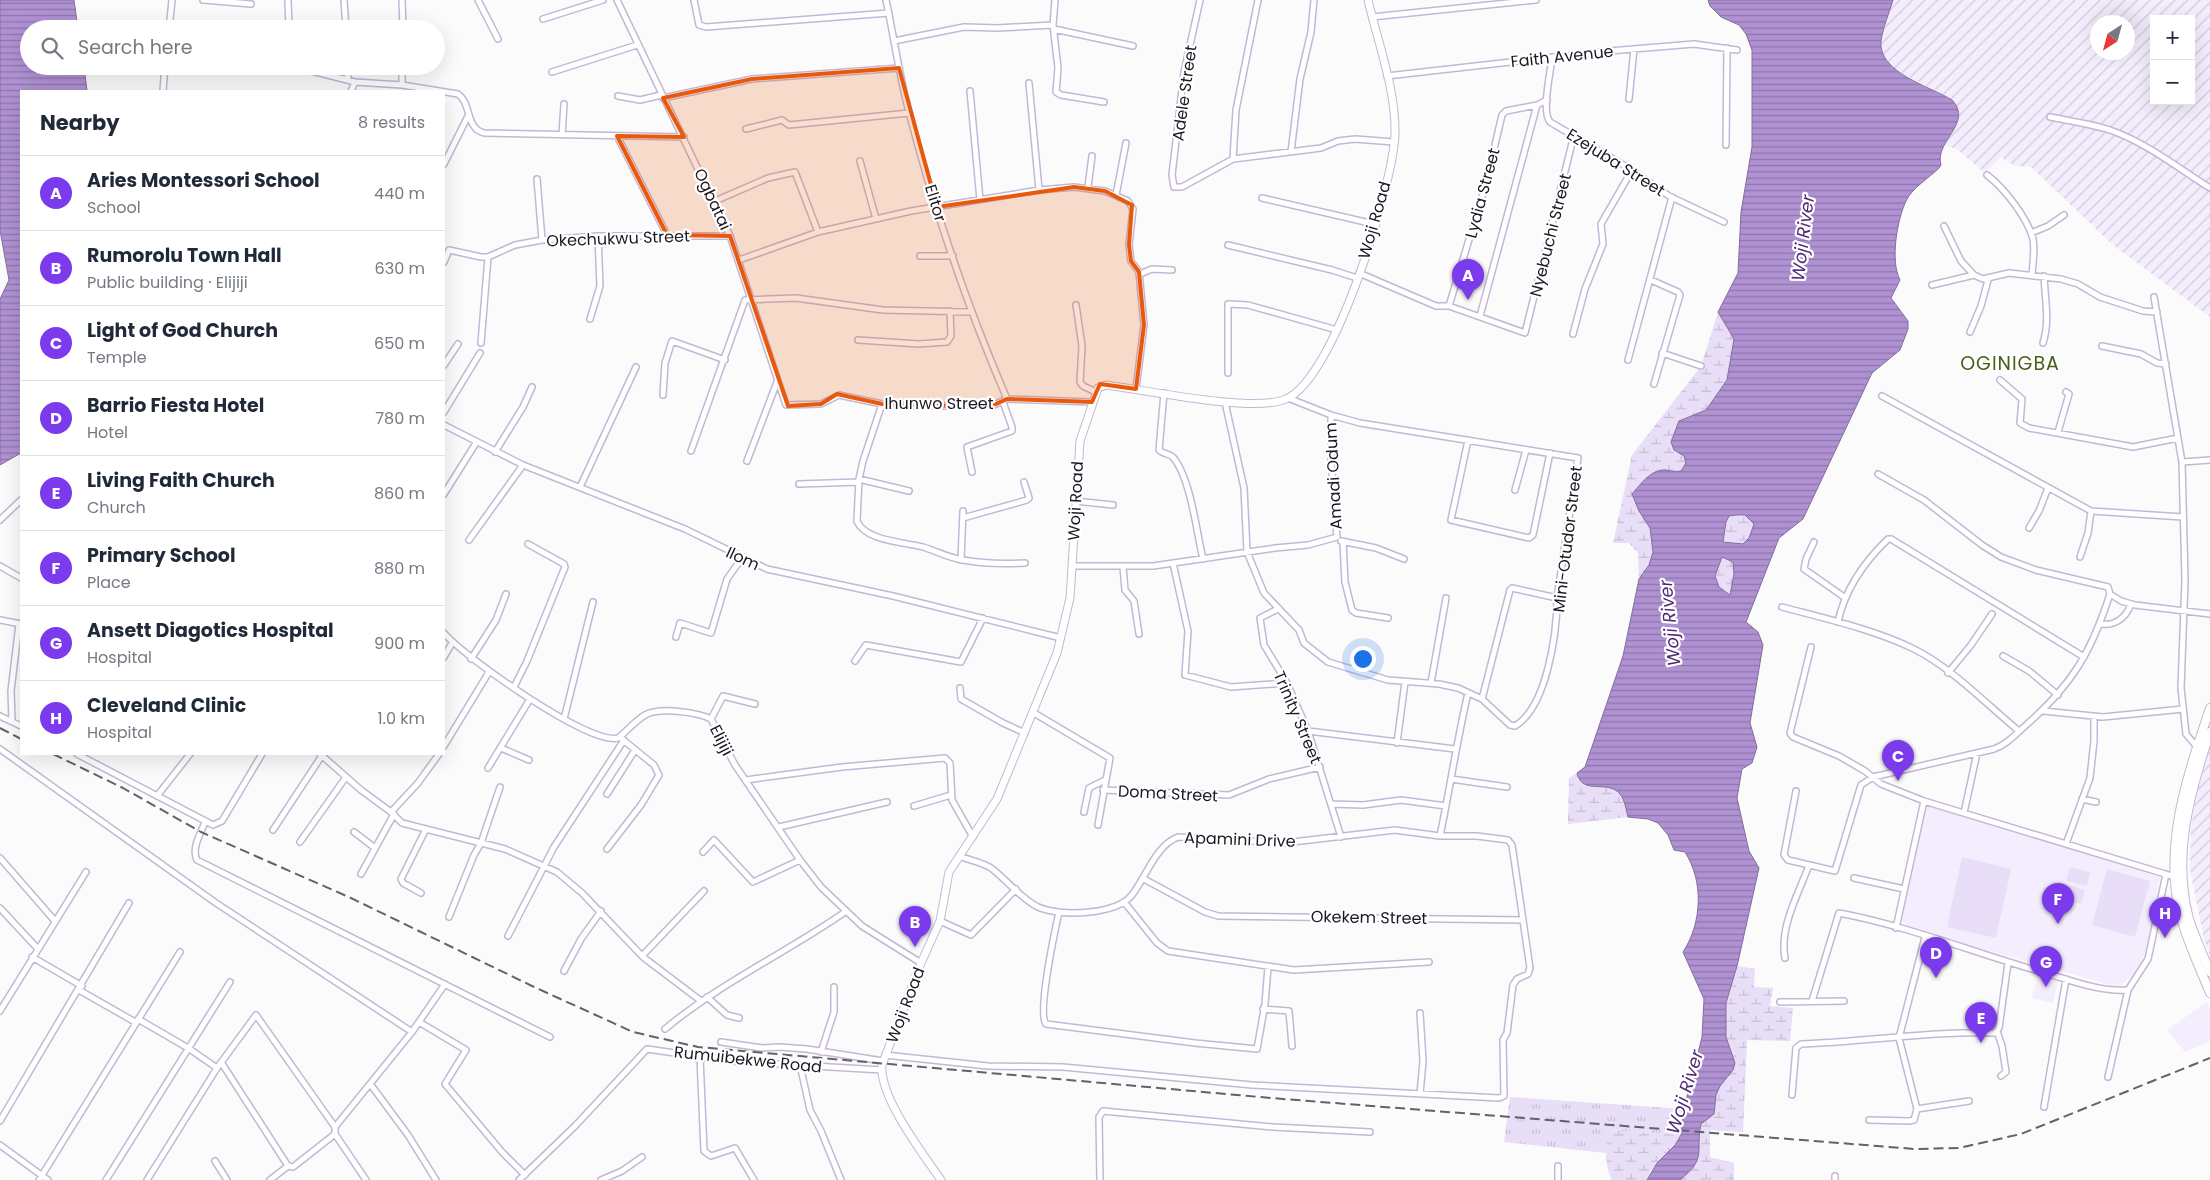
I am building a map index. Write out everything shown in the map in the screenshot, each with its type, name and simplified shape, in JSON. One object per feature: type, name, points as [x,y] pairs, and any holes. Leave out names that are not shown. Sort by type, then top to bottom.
[{"type":"main road","name":"Woji Road","points":[[1288,398],[1315,371],[1337,330],[1358,276],[1374,224],[1394,142],[1394,114],[1387,76],[1368,0]]},
{"type":"main road","points":[[1096,392],[1100,386],[1106,385],[1225,402],[1259,403],[1288,398]]},
{"type":"main road","name":"Woji Road","points":[[938,1179],[894,1107],[882,1070],[884,1058],[921,963],[940,921],[949,872],[997,799],[1034,713],[1061,638],[1068,608],[1080,441],[1096,392]]},
{"type":"main road","points":[[2210,708],[2197,747],[2177,825],[2175,877],[2180,912],[2210,993]]},
{"type":"main road","points":[[2210,732],[2191,793],[2184,830],[2183,868],[2189,918],[2210,972]]},
{"type":"street","points":[[170,20],[172,0]]},
{"type":"street","points":[[202,0],[251,4]]},
{"type":"street","points":[[288,0],[289,20]]},
{"type":"street","points":[[344,0],[345,20]]},
{"type":"street","points":[[402,0],[403,20]]},
{"type":"street","points":[[478,0],[498,38]]},
{"type":"street","points":[[543,19],[603,0]]},
{"type":"street","name":"Ogbatai","points":[[618,0],[637,45],[715,201],[730,236],[784,403],[788,406]]},
{"type":"street","points":[[694,0],[699,24],[706,27],[889,14]]},
{"type":"street","name":"Elitor","points":[[886,0],[909,113],[953,256],[1005,401],[1012,427],[1012,431],[967,447],[972,472]]},
{"type":"street","points":[[1055,0],[1053,27],[1058,68],[1056,92],[1061,95],[1104,102]]},
{"type":"street","name":"Adele Street","points":[[1200,0],[1184,72],[1172,175],[1174,187],[1182,187],[1233,159]]},
{"type":"street","points":[[1258,0],[1236,110],[1233,159],[1321,148],[1338,141],[1355,138],[1394,142]]},
{"type":"street","points":[[1291,152],[1300,79],[1311,32],[1314,0]]},
{"type":"street","points":[[1372,17],[1536,0]]},
{"type":"street","points":[[894,41],[964,27],[1053,27],[1133,46]]},
{"type":"street","name":"Faith Avenue","points":[[1387,76],[1552,57],[1694,44],[1737,50]]},
{"type":"street","points":[[552,72],[637,45]]},
{"type":"street","points":[[1726,145],[1727,48]]},
{"type":"street","points":[[1629,98],[1634,49]]},
{"type":"street","name":"Ezejuba Street","points":[[1552,57],[1546,100],[1548,119],[1632,170],[1672,197],[1628,360]]},
{"type":"street","points":[[618,96],[640,100],[752,79],[899,68]]},
{"type":"street","points":[[163,90],[164,75]]},
{"type":"street","points":[[328,75],[355,82],[402,85],[415,90],[437,90]]},
{"type":"street","points":[[348,75],[348,80]]},
{"type":"street","points":[[402,75],[402,85]]},
{"type":"street","points":[[351,90],[355,82]]},
{"type":"street","points":[[1029,83],[1039,190]]},
{"type":"street","points":[[445,92],[458,94],[465,100],[468,116],[477,130],[484,133],[684,138]]},
{"type":"street","points":[[970,92],[980,200]]},
{"type":"street","points":[[1228,245],[1358,276],[1436,306],[1449,306],[1480,316],[1537,105],[1546,100]]},
{"type":"street","points":[[562,135],[564,104]]},
{"type":"street","name":"Lydia Street","points":[[1449,306],[1486,183],[1502,114],[1506,111],[1537,105]]},
{"type":"street","points":[[746,129],[782,120],[789,125],[909,113]]},
{"type":"street","points":[[445,162],[468,116]]},
{"type":"street","points":[[2050,118],[2098,126],[2125,136],[2153,151],[2210,188]]},
{"type":"street","name":"Nyebuchi Street","points":[[1480,316],[1523,334],[1526,332],[1574,135]]},
{"type":"street","points":[[617,136],[667,235]]},
{"type":"street","points":[[1116,195],[1126,143]]},
{"type":"street","points":[[1088,187],[1092,156]]},
{"type":"street","points":[[860,161],[876,219]]},
{"type":"street","points":[[1573,334],[1585,289],[1602,244],[1601,224],[1632,170]]},
{"type":"street","points":[[715,201],[768,178],[795,172],[818,232]]},
{"type":"street","points":[[1987,175],[2001,187],[2031,233],[2033,245],[2032,274]]},
{"type":"street","points":[[536,179],[542,240]]},
{"type":"street","points":[[739,260],[818,232],[937,207],[1039,190],[1088,187],[1116,195],[1132,205],[1131,256],[1140,274],[1144,325],[1136,389]]},
{"type":"street","points":[[1672,197],[1724,222]]},
{"type":"street","points":[[1262,198],[1374,224]]},
{"type":"street","points":[[2031,233],[2048,226],[2064,215]]},
{"type":"street","points":[[1944,226],[1961,261],[1974,275],[1988,280],[2009,273],[2044,276],[2072,282],[2100,298],[2127,307],[2157,312]]},
{"type":"street","points":[[590,319],[600,286],[598,236]]},
{"type":"street","name":"Okechukwu Street","points":[[488,257],[514,246],[542,240],[598,236],[730,236]]},
{"type":"street","points":[[445,260],[449,250],[488,257],[481,343]]},
{"type":"street","points":[[920,256],[953,256]]},
{"type":"street","points":[[1140,274],[1152,269],[1172,270]]},
{"type":"street","points":[[1932,286],[1974,275]]},
{"type":"street","points":[[2043,344],[2047,328],[2045,314],[2048,301],[2044,276]]},
{"type":"street","points":[[1650,280],[1680,293],[1654,384]]},
{"type":"street","points":[[1970,332],[1981,306],[1988,280]]},
{"type":"street","points":[[2154,296],[2182,462],[2185,610],[2181,673],[2186,734],[2197,747]]},
{"type":"street","points":[[691,451],[744,302],[751,299],[796,298],[883,310],[972,312]]},
{"type":"street","points":[[1228,373],[1228,304],[1248,305],[1337,330]]},
{"type":"street","points":[[1076,306],[1082,346],[1080,382],[1082,386],[1096,392]]},
{"type":"street","points":[[858,340],[919,344],[947,342],[951,336],[950,312]]},
{"type":"street","points":[[663,395],[665,363],[672,341],[724,360]]},
{"type":"street","points":[[445,364],[458,344]]},
{"type":"street","points":[[2102,346],[2141,354],[2157,363],[2166,364]]},
{"type":"street","points":[[445,410],[480,353]]},
{"type":"street","points":[[1662,353],[1701,366]]},
{"type":"street","points":[[580,487],[636,367]]},
{"type":"street","points":[[2000,380],[2022,399],[2019,421],[2023,426],[2133,447],[2178,438]]},
{"type":"street","points":[[747,461],[778,381]]},
{"type":"street","points":[[495,452],[523,407],[532,387]]},
{"type":"street","points":[[2058,432],[2069,394],[2066,392]]},
{"type":"street","points":[[1164,393],[1160,450],[1173,458],[1180,469],[1193,501],[1203,559]]},
{"type":"street","name":"Ihunwo Street","points":[[788,406],[821,404],[839,395],[882,404],[980,406],[1005,401],[1092,402]]},
{"type":"street","points":[[1882,396],[2091,511],[2183,517]]},
{"type":"street","name":"Mini-Otudor Street","points":[[1225,402],[1244,488],[1247,552],[1259,585],[1278,609],[1299,630],[1304,643],[1328,662],[1388,680],[1431,683],[1458,688],[1482,699],[1510,725],[1515,726],[1536,702],[1542,689],[1557,621],[1557,598],[1579,460],[1576,456],[1526,450],[1360,423],[1331,415],[1288,398]]},
{"type":"street","points":[[882,404],[863,461],[859,480],[857,521],[859,526],[880,538],[923,547],[961,560],[1000,564],[1025,563]]},
{"type":"street","name":"Amadi Odum","points":[[1072,566],[1123,567],[1203,559],[1314,544],[1337,537],[1331,460],[1331,415]]},
{"type":"street","name":"Ilom","points":[[445,426],[476,443],[523,465],[685,529],[767,569],[984,618],[1061,638]]},
{"type":"street","points":[[1468,440],[1450,518],[1452,522],[1531,538],[1550,453]]},
{"type":"street","points":[[445,492],[476,443]]},
{"type":"street","points":[[1516,490],[1526,450]]},
{"type":"street","points":[[2182,462],[2210,460]]},
{"type":"street","points":[[470,540],[523,465]]},
{"type":"street","points":[[1796,791],[1784,855],[1788,860],[1838,870],[1861,785],[1873,777],[2000,747],[2043,711],[2071,679],[2089,652],[2101,624],[2110,594],[2109,588],[2104,586],[2036,570],[2001,557],[1975,540],[1924,500],[1878,474]]},
{"type":"street","points":[[799,484],[859,480],[909,491]]},
{"type":"street","points":[[962,518],[1027,500],[1029,498],[1024,482]]},
{"type":"street","points":[[2029,528],[2039,511],[2048,488]]},
{"type":"street","points":[[0,520],[20,501]]},
{"type":"street","points":[[1075,501],[1113,505]]},
{"type":"street","points":[[961,560],[963,511]]},
{"type":"street","points":[[2080,557],[2088,533],[2091,511]]},
{"type":"street","points":[[1337,537],[1343,542],[1376,548],[1404,559]]},
{"type":"street","points":[[1838,622],[1844,597],[1861,572],[1862,565],[1888,539],[1891,539],[2084,657]]},
{"type":"street","points":[[1343,542],[1345,582],[1352,610],[1356,613],[1388,618]]},
{"type":"street","points":[[1814,542],[1806,559],[1804,569],[1844,597]]},
{"type":"street","points":[[514,687],[527,661],[565,567],[528,544]]},
{"type":"street","points":[[676,637],[680,623],[711,633],[727,579],[742,558]]},
{"type":"street","points":[[1173,562],[1183,618],[1188,631],[1185,675],[1231,687],[1287,683]]},
{"type":"street","points":[[0,566],[20,577]]},
{"type":"street","points":[[1123,567],[1125,590],[1134,601],[1139,634]]},
{"type":"street","points":[[1482,699],[1510,590],[1512,588],[1557,598]]},
{"type":"street","points":[[471,659],[496,620],[506,594]]},
{"type":"street","points":[[2110,594],[2131,604],[2210,614]]},
{"type":"street","points":[[1431,683],[1446,598]]},
{"type":"street","points":[[564,719],[593,602]]},
{"type":"street","points":[[2101,624],[2112,625],[2119,620],[2131,604]]},
{"type":"street","points":[[1782,607],[1838,622],[1913,649],[1948,672],[2019,731]]},
{"type":"street","name":"Trinity Street","points":[[1278,609],[1260,618],[1262,637],[1269,655],[1287,683],[1308,731],[1342,837]]},
{"type":"street","points":[[1948,672],[1971,645],[1992,614]]},
{"type":"street","points":[[855,661],[866,645],[961,662],[984,618]]},
{"type":"street","points":[[0,620],[20,624],[11,691],[12,720]]},
{"type":"street","points":[[445,634],[452,643],[471,659],[530,699],[564,719],[606,738],[622,739],[654,765],[659,774],[641,806],[607,849]]},
{"type":"street","points":[[445,655],[452,643]]},
{"type":"street","points":[[1811,647],[1790,735],[1799,741],[1839,756],[1881,784],[1924,801],[2175,877]]},
{"type":"street","points":[[2003,656],[2029,672],[2058,695]]},
{"type":"street","points":[[445,744],[489,672]]},
{"type":"street","points":[[1397,743],[1405,682]]},
{"type":"street","points":[[960,688],[962,699],[1003,723],[1025,733]]},
{"type":"street","points":[[1440,836],[1455,749],[1468,693]]},
{"type":"street","points":[[711,719],[723,696],[755,704]]},
{"type":"street","points":[[488,768],[530,699]]},
{"type":"street","points":[[2043,711],[2094,717],[2183,709]]},
{"type":"street","name":"Elijiji","points":[[508,936],[544,865],[622,739],[644,716],[651,712],[692,713],[711,719],[728,754],[779,826],[800,860],[845,912],[876,935],[921,963]]},
{"type":"street","name":"Doma Street","points":[[1034,713],[1108,755],[1110,760],[1103,790],[1229,795],[1269,779],[1320,767]]},
{"type":"street","points":[[0,716],[20,725]]},
{"type":"street","points":[[2066,844],[2090,778],[2094,741],[2094,717]]},
{"type":"street","points":[[1308,731],[1455,749]]},
{"type":"street","points":[[501,748],[529,760]]},
{"type":"street","points":[[0,749],[216,903],[412,1032]]},
{"type":"street","points":[[607,794],[635,750]]},
{"type":"street","points":[[1964,813],[1977,753]]},
{"type":"street","points":[[79,755],[214,826],[222,821],[261,755]]},
{"type":"street","points":[[157,796],[189,755]]},
{"type":"street","points":[[273,830],[321,755]]},
{"type":"street","points":[[323,755],[346,777],[406,824],[505,849],[544,865],[567,879],[601,911],[642,956],[701,1001]]},
{"type":"street","points":[[361,874],[392,813],[418,783],[438,755]]},
{"type":"street","points":[[746,780],[842,767],[949,759],[951,795],[955,809],[973,837]]},
{"type":"street","points":[[300,842],[346,777]]},
{"type":"street","points":[[1451,779],[1507,787]]},
{"type":"street","points":[[1084,812],[1089,788],[1105,780]]},
{"type":"street","points":[[449,917],[474,855],[481,843],[500,787]]},
{"type":"street","points":[[1098,825],[1103,790]]},
{"type":"street","points":[[914,806],[951,795]]},
{"type":"street","points":[[2082,799],[2096,802]]},
{"type":"street","points":[[1332,804],[1363,805],[1401,800],[1446,806]]},
{"type":"street","points":[[1896,928],[1924,801]]},
{"type":"street","points":[[779,826],[887,802]]},
{"type":"street","points":[[205,822],[196,845],[194,855],[197,860],[550,1037]]},
{"type":"street","points":[[421,893],[403,883],[401,879],[426,830]]},
{"type":"street","name":"Apamini Drive","points":[[1126,903],[1144,879],[1164,846],[1178,836],[1272,844],[1388,830],[1440,836],[1477,836],[1511,842],[1523,920]]},
{"type":"street","points":[[354,832],[375,848]]},
{"type":"street","points":[[703,852],[714,840],[752,882],[800,860]]},
{"type":"street","points":[[959,856],[990,867],[1039,907],[1058,912],[1092,911],[1126,903],[1157,943],[1168,951],[1299,970],[1429,962]]},
{"type":"street","points":[[0,858],[55,921]]},
{"type":"street","points":[[1785,958],[1786,929],[1809,865]]},
{"type":"street","points":[[0,1010],[86,872]]},
{"type":"street","points":[[2108,1077],[2128,990],[2148,959],[2166,874]]},
{"type":"street","points":[[1854,878],[1904,889]]},
{"type":"street","name":"Okekem Street","points":[[1144,879],[1198,909],[1218,916],[1523,920]]},
{"type":"street","points":[[940,921],[971,935],[1016,889]]},
{"type":"street","points":[[642,956],[704,891]]},
{"type":"street","points":[[0,1122],[129,903]]},
{"type":"street","points":[[0,908],[38,949]]},
{"type":"street","points":[[564,971],[581,940],[601,911]]},
{"type":"street","points":[[665,1029],[706,997],[806,938],[845,912]]},
{"type":"street","points":[[1058,912],[1046,986],[1043,1016],[1046,1024],[1253,1050],[1259,1046],[1268,967]]},
{"type":"street","points":[[1812,1001],[1837,915],[1842,914],[1896,928],[2066,979],[2113,991],[2128,990]]},
{"type":"street","points":[[721,1042],[762,1048],[779,1047],[884,1058],[988,1066],[1063,1067],[1252,1085],[1500,1098],[1504,1096],[1503,1040],[1507,1033],[1512,985],[1517,979],[1528,974],[1530,968],[1523,920]]},
{"type":"street","points":[[1870,1120],[1914,1120],[1917,1109],[1899,1038],[1925,937]]},
{"type":"street","points":[[40,1178],[180,952]]},
{"type":"street","points":[[32,957],[80,988],[188,1048],[217,1068]]},
{"type":"street","points":[[2001,1076],[2006,1072],[2002,1046],[1997,1031],[2008,963]]},
{"type":"street","points":[[2044,1107],[2066,979]]},
{"type":"street","points":[[106,1180],[230,982]]},
{"type":"street","points":[[335,1127],[412,1032],[445,984]]},
{"type":"street","points":[[821,1052],[834,1012],[834,987]]},
{"type":"street","points":[[706,997],[727,1014],[739,1018]]},
{"type":"street","points":[[1780,1002],[1844,1001]]},
{"type":"street","points":[[1263,1009],[1289,1012],[1292,1046]]},
{"type":"street","points":[[1420,1013],[1423,1061],[1420,1094]]},
{"type":"street","points":[[147,1180],[217,1068],[253,1016],[258,1016],[335,1127],[335,1134],[365,1180]]},
{"type":"street","points":[[419,1022],[466,1050],[445,1084],[522,1178]]},
{"type":"street","points":[[1792,1095],[1797,1046],[1965,1032],[1995,1033],[1997,1031]]},
{"type":"street","name":"Rumuibekwe Road","points":[[522,1178],[575,1126],[645,1050],[650,1048],[700,1057],[758,1064],[882,1070]]},
{"type":"street","points":[[700,1057],[704,1151],[711,1156],[735,1148],[754,1180]]},
{"type":"street","points":[[222,1062],[288,1166]]},
{"type":"street","points":[[800,1065],[810,1110],[842,1180]]},
{"type":"street","points":[[371,1084],[436,1180]]},
{"type":"street","points":[[1917,1109],[1969,1101]]},
{"type":"street","points":[[1100,1180],[1099,1117],[1103,1111],[1273,1127],[1370,1132]]},
{"type":"street","points":[[270,1180],[288,1166],[293,1166],[335,1134]]},
{"type":"street","points":[[0,1146],[40,1178],[48,1180]]},
{"type":"street","points":[[601,1180],[642,1157]]},
{"type":"street","points":[[215,1161],[227,1180]]},
{"type":"street","points":[[1558,1166],[1558,1180]]},
{"type":"highlighted area","points":[[899,68],[937,207],[1074,187],[1105,191],[1132,205],[1129,245],[1131,261],[1139,272],[1144,325],[1136,389],[1100,384],[1092,402],[1007,399],[994,405],[931,406],[882,404],[837,394],[821,404],[788,406],[730,236],[667,235],[617,136],[684,137],[663,98],[752,79]]},
{"type":"shaded area","points":[[1893,0],[2210,0],[2210,317],[2113,245],[2031,167],[2014,166],[2001,157],[1985,173],[1958,150],[1943,144],[1951,135],[1948,97],[1888,66],[1882,54],[1881,42]]},
{"type":"shaded area","points":[[2210,748],[2210,956],[2204,940],[2190,869],[2191,829],[2196,795]]},
{"type":"shaded area","points":[[1926,805],[2160,877],[2147,949],[2137,972],[2120,986],[2111,985],[1907,928],[1902,919]]},
{"type":"shaded area","points":[[2038,973],[2059,978],[2053,1003],[2032,998]]},
{"type":"shaded area","points":[[2207,1002],[2210,1009],[2210,1041],[2185,1052],[2167,1030]]},
{"type":"green space","points":[[1718,312],[1734,339],[1727,380],[1706,410],[1679,421],[1674,450],[1684,456],[1686,463],[1681,471],[1672,473],[1664,470],[1639,511],[1650,527],[1653,548],[1650,562],[1639,579],[1638,553],[1629,543],[1613,543],[1632,455],[1701,366]]},
{"type":"green space","points":[[1729,516],[1803,519],[1779,538],[1746,623],[1730,595],[1719,587],[1715,576],[1722,557],[1726,522]]},
{"type":"green space","points":[[1742,769],[1737,798],[1749,851],[1759,868],[1738,966],[1755,969],[1754,987],[1773,988],[1770,1006],[1793,1008],[1790,1041],[1747,1040],[1743,1132],[1710,1130],[1710,1157],[1734,1163],[1734,1180],[1680,1180],[1693,1167],[1699,1157],[1700,1145],[1698,1139],[1722,1041],[1725,834]]},
{"type":"green space","points":[[1577,773],[1578,779],[1594,786],[1610,787],[1617,790],[1622,796],[1628,817],[1568,824],[1569,778]]},
{"type":"green space","points":[[1962,857],[2011,869],[1996,938],[1947,927]]},
{"type":"green space","points":[[2070,867],[2090,872],[2087,886],[2066,881]]},
{"type":"green space","points":[[2107,869],[2150,881],[2135,937],[2092,925]]},
{"type":"green space","points":[[2065,884],[2085,890],[2081,904],[2061,899]]},
{"type":"green space","points":[[1510,1097],[1684,1109],[1681,1135],[1608,1130],[1606,1153],[1504,1142]]},
{"type":"green space","points":[[1608,1130],[1681,1135],[1653,1167],[1647,1180],[1612,1180],[1607,1162]]},
{"type":"water","points":[[0,0],[74,0],[77,20],[20,20],[20,75],[85,75],[87,90],[20,90],[20,454],[0,465],[0,299],[9,280],[0,230]]},
{"type":"water","name":"Woji River","points":[[1708,0],[1893,0],[1882,36],[1882,52],[1896,70],[1952,100],[1958,108],[1959,116],[1940,156],[1941,165],[1916,187],[1909,196],[1900,219],[1896,240],[1895,262],[1900,280],[1891,298],[1908,321],[1908,329],[1900,350],[1872,373],[1803,519],[1779,538],[1746,622],[1758,632],[1763,645],[1750,723],[1757,747],[1752,763],[1742,769],[1737,798],[1749,851],[1759,868],[1737,966],[1726,1003],[1726,1037],[1735,1063],[1733,1070],[1720,1086],[1716,1095],[1714,1114],[1701,1124],[1699,1154],[1689,1172],[1680,1180],[1647,1180],[1657,1163],[1675,1145],[1681,1135],[1684,1108],[1702,1037],[1704,999],[1683,952],[1689,941],[1697,916],[1698,889],[1691,864],[1685,852],[1674,850],[1668,835],[1658,823],[1648,819],[1628,817],[1620,794],[1609,788],[1584,784],[1577,773],[1585,767],[1623,656],[1639,579],[1649,565],[1653,552],[1650,528],[1639,511],[1632,494],[1646,478],[1655,472],[1660,470],[1681,471],[1686,463],[1684,456],[1674,450],[1671,442],[1679,421],[1706,410],[1727,380],[1734,339],[1718,312],[1738,273],[1741,212],[1752,147],[1752,50],[1746,34],[1739,25],[1721,17],[1710,6]],"holes":[[[1745,515],[1754,524],[1749,538],[1743,544],[1723,542],[1726,522],[1729,516]],[[1722,557],[1733,562],[1734,574],[1730,595],[1719,587],[1715,576]]]},
{"type":"railway","points":[[0,728],[20,738]]},
{"type":"railway","points":[[55,755],[123,788],[201,832],[351,898],[532,986],[633,1032],[698,1047],[1271,1098],[1915,1149],[1959,1148],[2021,1134],[2210,1058]]},
{"type":"place","name":"Aries Montessori School","points":[[1468,300]]},
{"type":"place","name":"Light of God Church","points":[[1898,781]]},
{"type":"place","name":"Primary School","points":[[2058,924]]},
{"type":"place","name":"Cleveland Clinic","points":[[2165,938]]},
{"type":"place","name":"Rumorolu Town Hall","points":[[915,947]]},
{"type":"place","name":"Barrio Fiesta Hotel","points":[[1936,978]]},
{"type":"place","name":"Ansett Diagotics Hospital","points":[[2046,987]]},
{"type":"place","name":"Living Faith Church","points":[[1981,1043]]},
{"type":"district","name":"OGINIGBA","points":[[2010,363]]}]
